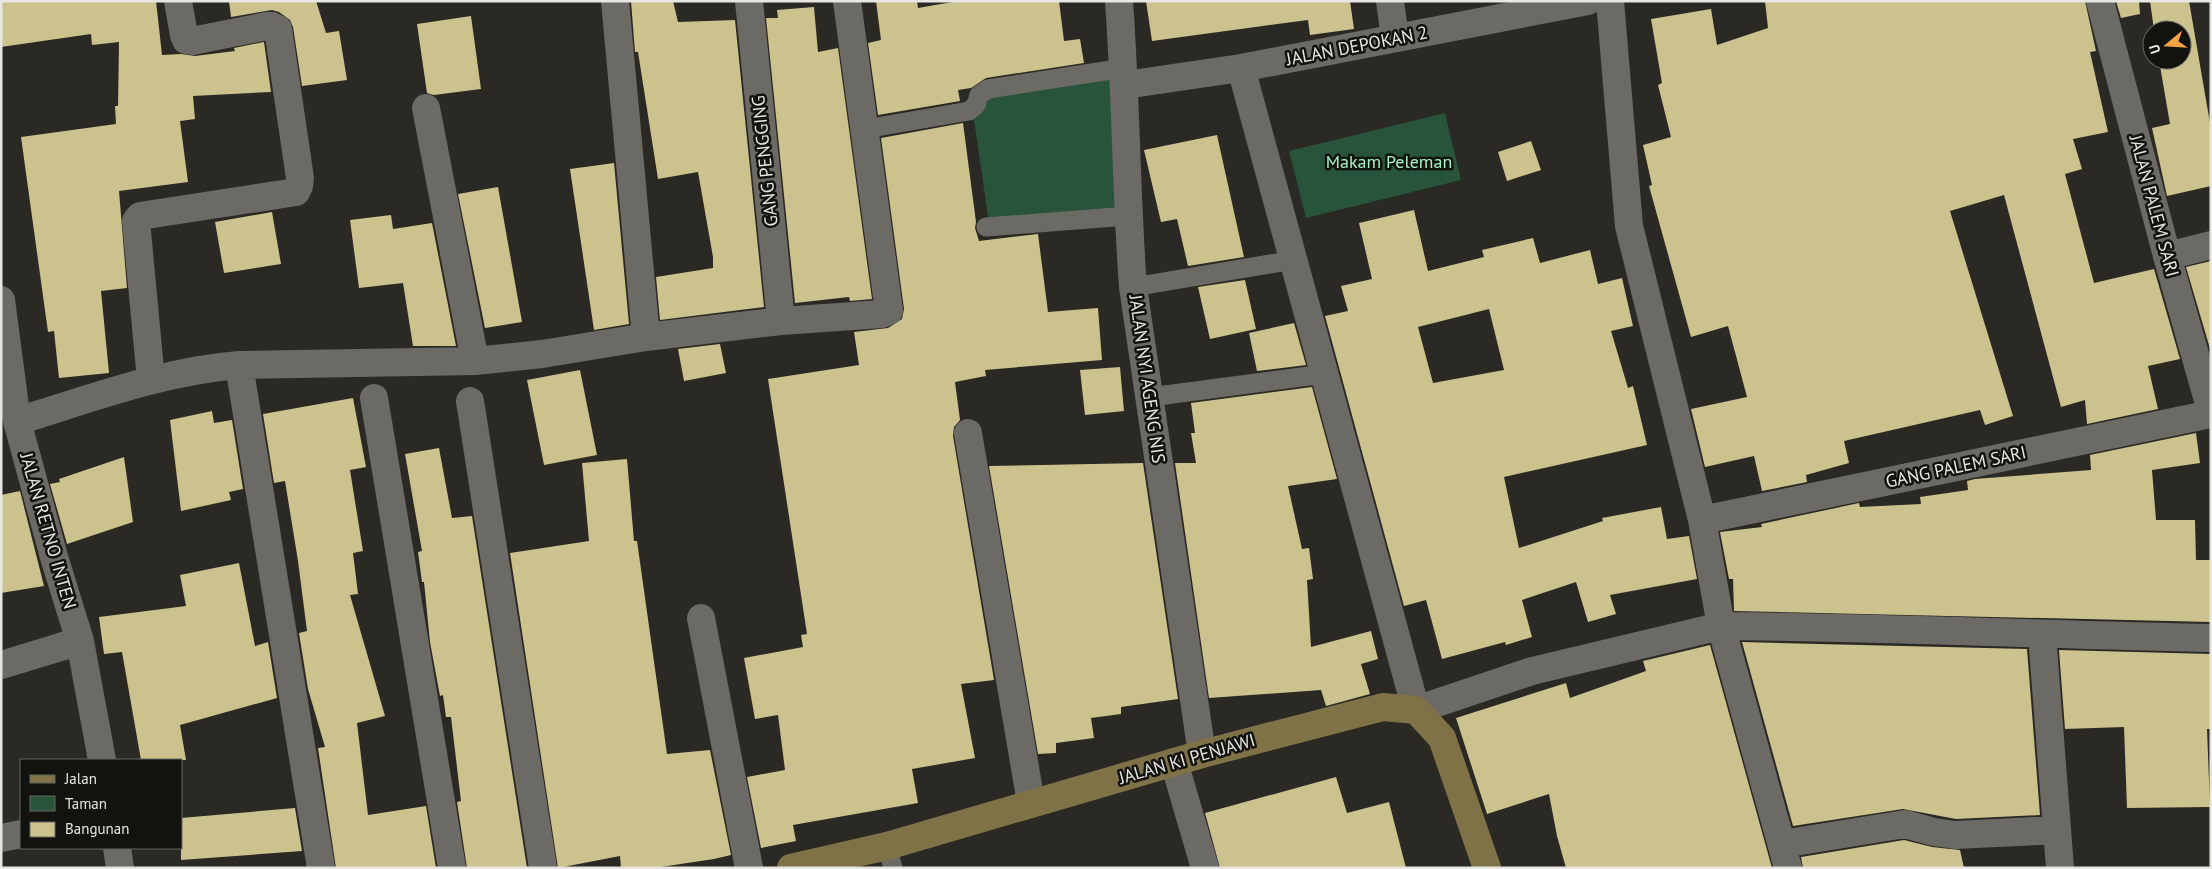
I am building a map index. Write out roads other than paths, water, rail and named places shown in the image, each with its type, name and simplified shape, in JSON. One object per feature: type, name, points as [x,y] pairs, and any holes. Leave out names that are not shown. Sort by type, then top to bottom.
[{"type":"main road","name":"JALAN KI PENJAWI","points":[[791,868],[890,857],[1031,803],[1202,754],[1383,707],[1416,710]]},
{"type":"main road","points":[[1416,710],[1442,738],[1487,868]]},
{"type":"street","points":[[151,380],[136,221],[140,216],[296,192],[300,178],[278,29],[267,26],[192,41],[186,40],[178,1]]},
{"type":"street","points":[[615,1],[646,337]]},
{"type":"street","name":"GANG PENGGING","points":[[749,1],[781,321]]},
{"type":"street","points":[[17,421],[151,380],[194,370],[239,365],[475,361],[542,354],[646,337],[781,321],[882,314],[889,311],[847,1]]},
{"type":"street","name":"JALAN NYI AGENG NIS","points":[[1119,1],[1125,77],[1128,216],[1133,287],[1202,754]]},
{"type":"street","points":[[1390,1],[1395,38]]},
{"type":"street","name":"JALAN DEPOKAN 2","points":[[1125,77],[1241,68],[1395,38],[1505,9],[1588,1]]},
{"type":"street","points":[[1610,1],[1629,226],[1702,520],[1722,626],[1785,856],[1905,824],[1934,832],[1974,836],[2057,830]]},
{"type":"street","name":"JALAN PALEM SARI","points":[[2100,1],[2167,256],[2211,413]]},
{"type":"street","points":[[1241,68],[1416,710],[1532,671],[1722,626],[1883,627],[2042,635],[2211,638]]},
{"type":"street","points":[[426,108],[475,361]]},
{"type":"street","points":[[2167,256],[2211,245]]},
{"type":"street","name":"JALAN RETNO INTEN","points":[[1,300],[7,393],[17,421],[54,557],[80,641],[102,759]]},
{"type":"street","points":[[239,365],[321,868]]},
{"type":"street","points":[[374,398],[452,868]]},
{"type":"street","points":[[470,401],[543,868]]},
{"type":"street","name":"GANG PALEM SARI","points":[[1702,520],[2211,413]]},
{"type":"street","points":[[968,433],[1031,803]]},
{"type":"street","points":[[701,618],[750,868]]},
{"type":"street","points":[[2042,635],[2060,868]]},
{"type":"street","points":[[1,665],[80,641]]},
{"type":"street","points":[[1174,762],[1205,868]]},
{"type":"street","points":[[1,838],[20,834]]},
{"type":"street","points":[[117,849],[120,868]]},
{"type":"lane","points":[[864,128],[969,111],[976,105],[979,94],[988,89],[1125,77]]},
{"type":"lane","points":[[986,227],[1128,216]]},
{"type":"lane","points":[[1133,287],[1294,260]]},
{"type":"lane","points":[[1150,397],[1324,374]]},
{"type":"park label","name":"Makam Peleman","points":[[1389,162]]}]
